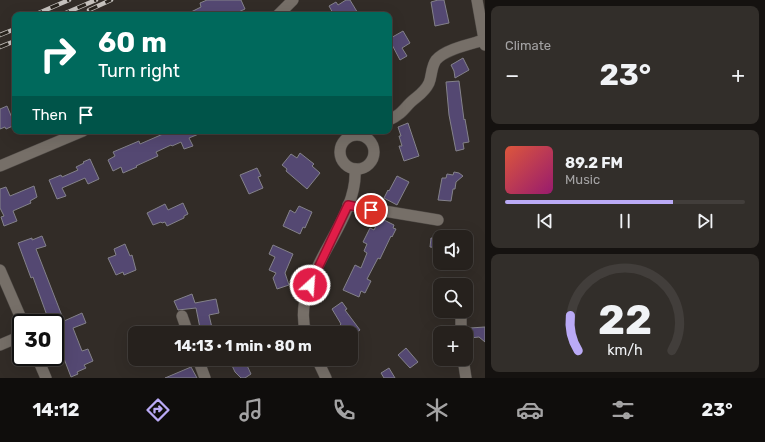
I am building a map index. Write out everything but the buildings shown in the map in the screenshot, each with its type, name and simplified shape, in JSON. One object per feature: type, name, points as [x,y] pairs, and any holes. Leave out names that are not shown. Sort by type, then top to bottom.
[{"type":"street","points":[[281,12],[293,0]]},
{"type":"street","points":[[392,119],[397,117],[408,105],[424,92],[430,82],[432,69],[436,60],[443,54],[468,44],[485,43],[477,0]]},
{"type":"street","points":[[0,166],[76,134]]},
{"type":"street","points":[[357,134],[346,139],[342,143],[340,153],[344,164],[355,169],[362,168],[368,164],[373,158],[374,152],[373,144],[370,140],[360,134]]},
{"type":"street","points":[[304,326],[303,312],[310,285],[354,190],[356,180],[355,169]]},
{"type":"street","points":[[348,205],[438,220]]},
{"type":"street","points":[[0,270],[19,314]]},
{"type":"street","points":[[182,316],[186,326]]},
{"type":"street","points":[[0,345],[12,340]]},
{"type":"street","points":[[41,366],[46,378]]},
{"type":"street","points":[[201,366],[205,378]]},
{"type":"street","points":[[320,366],[326,378]]},
{"type":"street","points":[[464,366],[466,378]]},
{"type":"railway","points":[[41,12],[69,0]]},
{"type":"railway","points":[[68,12],[96,0]]},
{"type":"railway","points":[[89,10],[111,0]]},
{"type":"railway","points":[[0,35],[12,30]]},
{"type":"railway","points":[[0,47],[12,42]]},
{"type":"route","points":[[310,285],[348,205],[371,210]]}]
